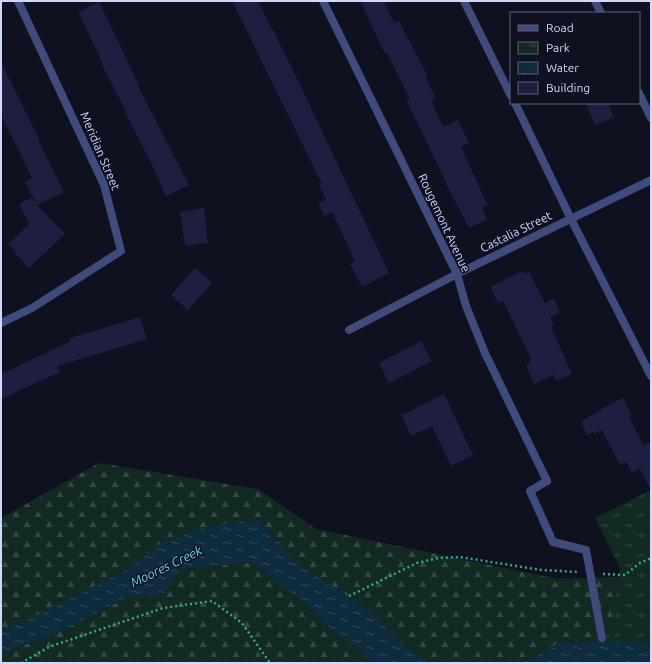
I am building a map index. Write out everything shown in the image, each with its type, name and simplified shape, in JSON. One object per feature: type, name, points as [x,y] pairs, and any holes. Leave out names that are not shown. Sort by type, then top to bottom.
[{"type":"street","name":"Meridian Street","points":[[1,323],[32,308],[121,251],[104,185],[18,1]]},
{"type":"street","name":"Rougemont Avenue","points":[[323,1],[457,274],[466,306],[485,353],[547,481],[530,491],[553,542],[586,550],[590,573]]},
{"type":"street","points":[[464,1],[510,94]]},
{"type":"street","points":[[595,1],[600,12]]},
{"type":"street","points":[[640,95],[651,118]]},
{"type":"street","points":[[515,104],[651,376]]},
{"type":"street","name":"Castalia Street","points":[[349,330],[457,274],[651,180]]},
{"type":"street","points":[[590,573],[602,638]]},
{"type":"path","points":[[349,596],[417,563],[438,558],[460,557],[540,570],[625,575],[640,563],[651,558]]},
{"type":"path","points":[[21,663],[49,646],[163,608],[212,601],[242,623],[270,663]]},
{"type":"green space","points":[[99,463],[258,489],[316,529],[558,579],[635,576],[638,641],[558,643],[522,663],[431,663],[402,644],[365,607],[299,565],[259,520],[205,527],[162,542],[126,570],[42,613],[1,630],[1,518]]},
{"type":"green space","points":[[651,490],[651,659],[605,656],[620,568],[595,518]]},
{"type":"green space","points":[[250,562],[301,600],[334,632],[376,663],[1,663],[1,654],[61,631],[127,597],[147,597],[164,593],[181,569]]},
{"type":"water","name":"Moores Creek","points":[[259,520],[299,565],[365,607],[402,644],[431,663],[376,663],[334,632],[301,600],[250,562],[181,569],[164,593],[147,597],[127,598],[61,631],[1,654],[1,630],[42,613],[126,570],[162,542],[205,527]]},
{"type":"water","points":[[638,641],[651,646],[651,663],[522,663],[558,643]]},
{"type":"building","points":[[232,1],[258,1],[303,91],[389,273],[362,287],[350,264],[355,261],[332,212],[324,216],[318,204],[326,199],[319,185],[322,184]]},
{"type":"building","points":[[360,1],[384,1],[394,23],[399,21],[428,77],[426,78],[436,98],[431,100],[443,127],[458,120],[469,143],[461,147],[488,205],[482,208],[487,219],[469,228],[446,184],[406,100],[410,99],[387,53],[385,54]]},
{"type":"building","points":[[99,2],[139,85],[138,86],[189,185],[166,196],[126,114],[127,113],[102,65],[103,64],[78,12]]},
{"type":"building","points":[[1,62],[64,192],[37,205],[65,234],[29,268],[8,244],[29,224],[19,204],[31,198],[36,203],[25,182],[32,178],[1,115]]},
{"type":"building","points":[[585,104],[608,104],[614,117],[595,125]]},
{"type":"building","points":[[204,208],[208,243],[185,246],[180,212]]},
{"type":"building","points":[[195,268],[212,283],[188,310],[171,295]]},
{"type":"building","points":[[522,271],[524,274],[529,272],[545,303],[554,298],[560,312],[550,317],[554,325],[551,327],[572,374],[556,381],[553,375],[534,384],[526,365],[530,363],[529,360],[531,359],[503,301],[498,303],[490,287]]},
{"type":"building","points":[[140,317],[147,339],[57,366],[60,372],[1,399],[1,374],[71,341],[70,338]]},
{"type":"building","points":[[421,341],[432,361],[389,383],[379,363]]},
{"type":"building","points":[[444,394],[473,455],[451,466],[432,426],[411,436],[401,415]]},
{"type":"building","points":[[623,398],[632,416],[629,417],[643,445],[651,442],[651,491],[640,469],[632,473],[626,462],[620,465],[602,430],[594,434],[593,432],[587,435],[581,422],[602,410],[601,409]]}]
